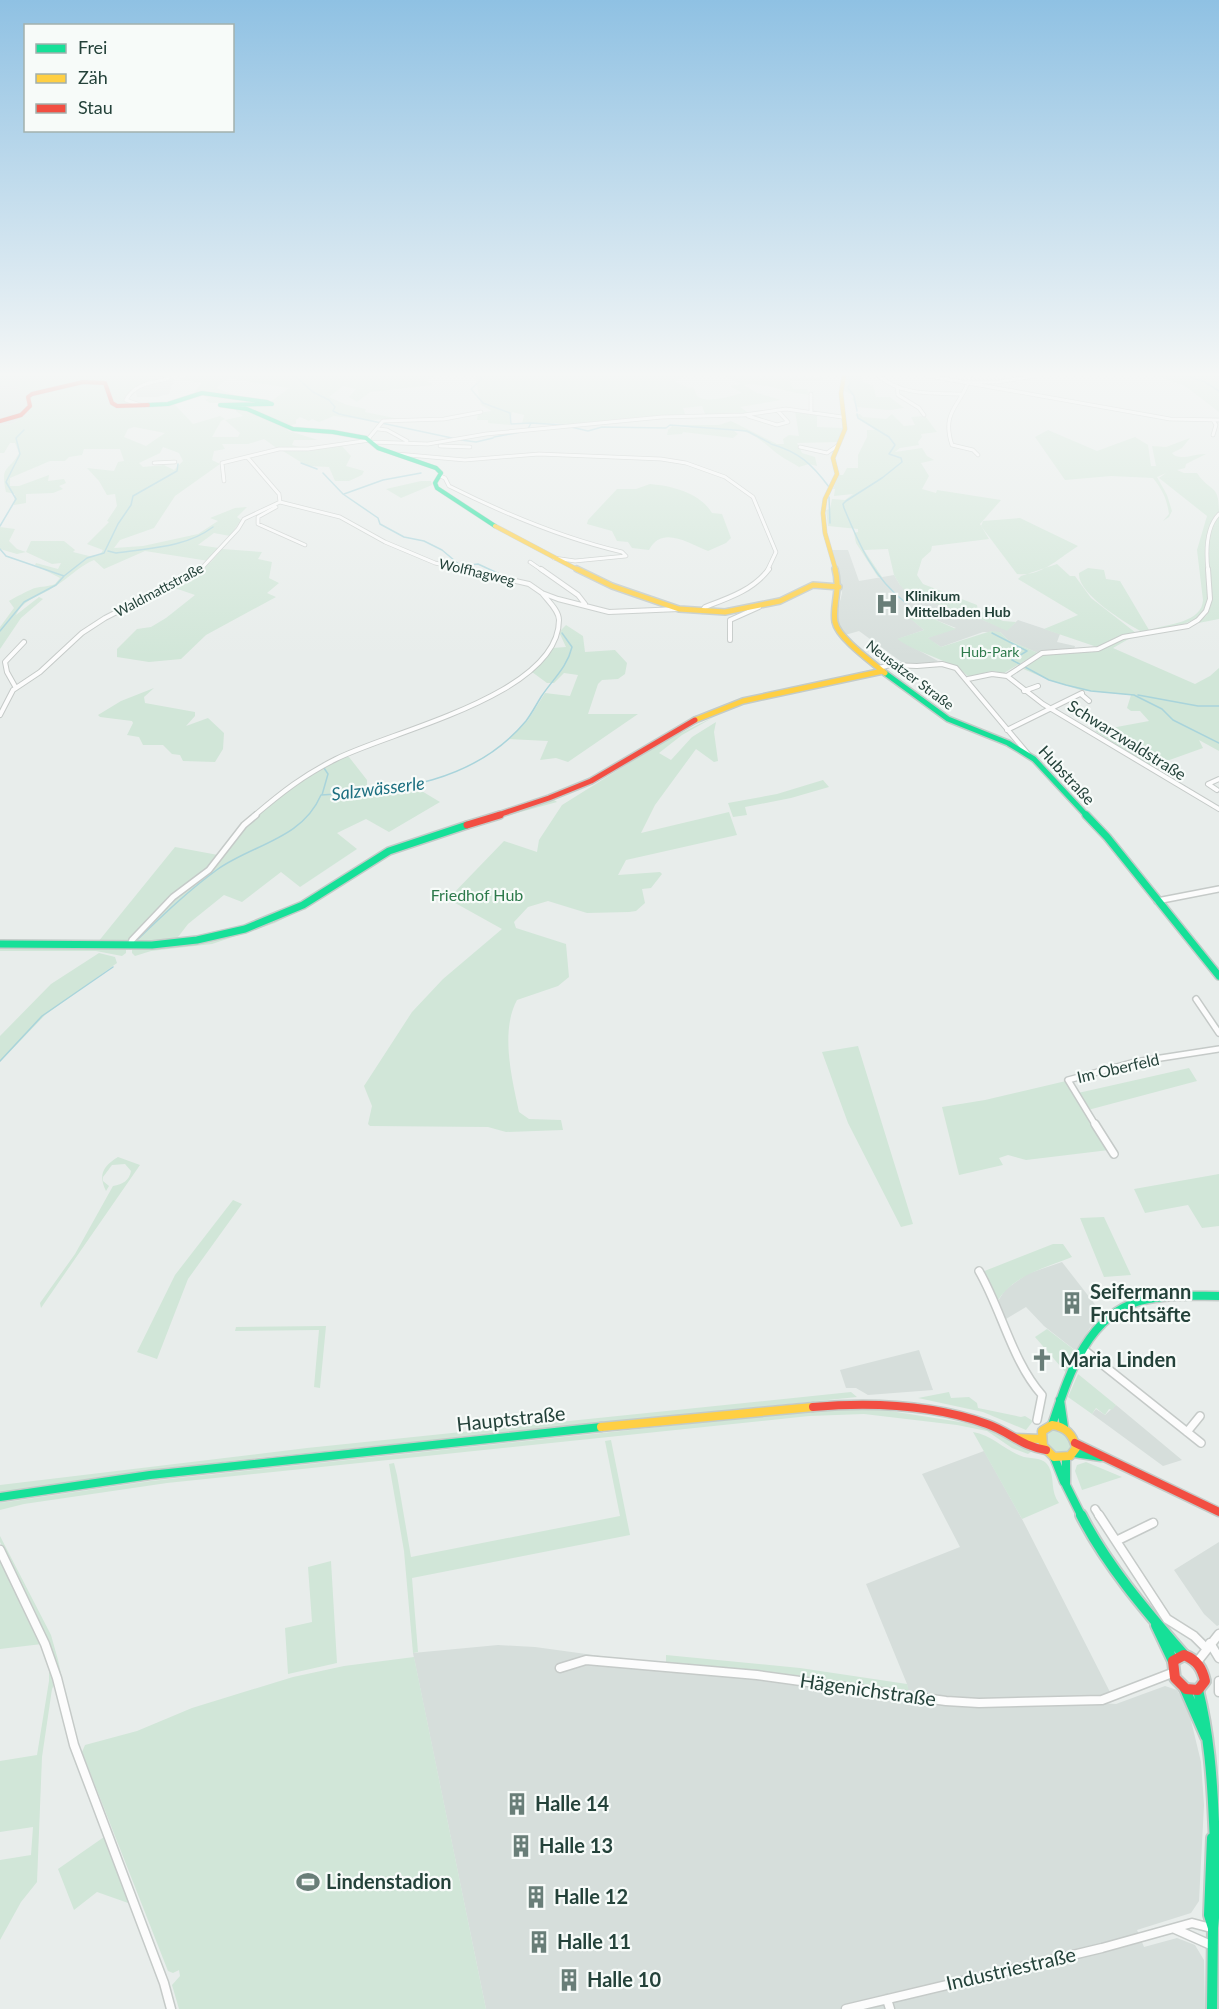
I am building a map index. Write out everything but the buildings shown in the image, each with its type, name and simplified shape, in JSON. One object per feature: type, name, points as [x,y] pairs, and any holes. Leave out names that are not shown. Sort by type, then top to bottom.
[{"type":"street","points":[[223,470],[224,481]]},
{"type":"street","points":[[258,470],[279,494],[279,503],[257,519],[258,524],[305,545]]},
{"type":"street","points":[[438,470],[440,476],[436,484],[441,491],[500,529],[553,558],[612,586],[679,609]]},
{"type":"street","points":[[702,611],[705,607],[734,596],[759,582],[771,566],[776,552],[753,497],[738,484],[706,470]]},
{"type":"street","name":"Neusatzer Straße","points":[[836,470],[837,474],[825,501],[827,533],[839,587],[835,614],[837,627],[856,649],[947,719],[1028,754]]},
{"type":"street","points":[[440,476],[445,478],[449,486],[478,502],[578,542],[622,552],[626,556],[619,559],[575,561],[553,558]]},
{"type":"street","name":"Wolfhagweg","points":[[279,503],[340,517],[385,542],[435,563],[529,584],[542,593],[609,612]]},
{"type":"street","name":"Waldmattstraße","points":[[0,715],[16,687],[40,672],[92,626],[198,572],[238,529],[244,519],[261,509],[279,503]]},
{"type":"street","points":[[968,679],[992,674],[1007,676],[1042,653],[1093,650],[1104,647],[1120,637],[1173,630],[1206,614],[1210,600],[1206,549],[1215,518],[1219,514]]},
{"type":"street","points":[[268,529],[278,525]]},
{"type":"street","points":[[530,562],[578,595],[585,604]]},
{"type":"street","points":[[730,640],[730,620],[749,610],[780,601],[813,585],[839,587]]},
{"type":"street","points":[[130,945],[132,940],[173,897],[209,870],[244,825],[291,784],[338,758],[460,711],[502,691],[532,671],[551,648],[559,619],[556,611],[542,593]]},
{"type":"street","points":[[609,612],[679,609],[749,610]]},
{"type":"street","points":[[16,687],[7,672],[5,662],[24,642]]},
{"type":"street","name":"Hubstraße","points":[[0,944],[130,945],[219,937],[265,922],[311,900],[389,851],[575,788],[700,717],[743,701],[852,678],[894,663],[922,666],[939,662],[956,668],[968,679],[1007,730],[1084,813],[1219,976]]},
{"type":"street","name":"Schwarzwaldstraße","points":[[1007,676],[1052,710],[1109,742],[1174,785],[1219,809]]},
{"type":"street","points":[[1024,691],[1038,686]]},
{"type":"street","points":[[1007,730],[1082,694],[1089,701]]},
{"type":"street","points":[[1216,790],[1208,784],[1219,778]]},
{"type":"street","points":[[1157,901],[1219,890]]},
{"type":"street","points":[[1196,999],[1219,1033]]},
{"type":"street","name":"Im Oberfeld","points":[[1114,1154],[1068,1080],[1135,1062],[1219,1049]]},
{"type":"street","points":[[979,1271],[991,1292],[1029,1380],[1042,1395],[1037,1420]]},
{"type":"street","points":[[1052,1425],[1060,1400],[1083,1349],[1110,1317],[1132,1304],[1163,1298],[1219,1296]]},
{"type":"street","points":[[1083,1349],[1201,1443]]},
{"type":"street","points":[[1060,1400],[1064,1427]]},
{"type":"street","name":"Hauptstraße","points":[[0,1497],[150,1474],[432,1443],[840,1404],[915,1407],[983,1422],[1026,1446],[1046,1450]]},
{"type":"street","points":[[1187,1432],[1200,1416]]},
{"type":"street","points":[[1074,1453],[1075,1443],[1069,1431],[1064,1427],[1052,1425],[1044,1428],[1040,1439],[1046,1450],[1054,1457],[1090,1532],[1150,1615],[1184,1655],[1202,1667],[1205,1681],[1198,1690]]},
{"type":"street","name":"Hauptstraße","points":[[1013,1438],[1040,1439]]},
{"type":"street","points":[[1075,1443],[1219,1512]]},
{"type":"street","points":[[1054,1457],[1066,1458],[1074,1453],[1107,1458]]},
{"type":"street","points":[[1066,1458],[1066,1485]]},
{"type":"street","points":[[1095,1509],[1167,1618],[1208,1646],[1219,1658]]},
{"type":"street","points":[[1116,1541],[1153,1523]]},
{"type":"street","points":[[0,1550],[45,1644],[57,1678],[74,1745],[164,1983],[171,2009]]},
{"type":"street","points":[[1150,1615],[1173,1661],[1172,1673],[1185,1689],[1208,1742]]},
{"type":"street","points":[[1197,1662],[1219,1634]]},
{"type":"street","points":[[1173,1661],[1184,1655]]},
{"type":"street","name":"Hägenichstraße","points":[[560,1668],[586,1660],[757,1675],[946,1701],[1026,1704],[1102,1700],[1172,1673]]},
{"type":"street","points":[[1219,1681],[1219,1692]]},
{"type":"street","points":[[1185,1689],[1198,1690]]},
{"type":"street","points":[[1198,1690],[1207,1724],[1213,1787],[1214,1824],[1210,1853],[1209,1903],[1213,1928],[1212,2009]]},
{"type":"street","name":"Industriestraße","points":[[846,2009],[888,2004],[1192,1923],[1213,1928]]},
{"type":"street","points":[[1175,1929],[1213,1946]]},
{"type":"shaded area","name":"Klinikum Mittelbaden Hub","points":[[832,550],[848,550],[859,581],[894,575],[900,585],[1007,630],[1018,620],[1060,634],[1057,642],[1075,646],[1074,649],[1038,653],[1008,640],[1000,632],[983,632],[941,647],[927,638],[956,628],[936,620],[939,615],[918,610],[907,615],[924,630],[898,639],[938,661],[918,666],[903,663],[859,631],[845,635],[838,623],[837,614],[842,593]]},
{"type":"shaded area","points":[[1062,1262],[1104,1316],[1090,1328],[1076,1351],[1044,1326],[1026,1307],[1006,1319],[998,1301],[1005,1290],[1027,1274]]},
{"type":"shaded area","points":[[919,1350],[933,1390],[868,1395],[856,1388],[846,1388],[840,1370]]},
{"type":"shaded area","points":[[1116,1405],[1182,1460],[1163,1466],[1092,1414],[1096,1409],[1105,1415]]},
{"type":"shaded area","points":[[984,1451],[1022,1519],[1110,1692],[1085,1702],[1116,1704],[1165,1686],[1177,1690],[1188,1708],[1201,1762],[1204,1805],[1199,1901],[1191,1913],[1137,1930],[1144,1947],[1177,1938],[1195,1945],[1204,1960],[1205,2009],[486,2009],[413,1653],[498,1645],[535,1647],[666,1665],[809,1677],[908,1692],[907,1684],[866,1584],[960,1547],[922,1474]]},
{"type":"shaded area","points":[[1219,1542],[1219,1625],[1217,1626],[1204,1614],[1174,1570]]},
{"type":"green space","points":[[6,470],[29,470],[10,478],[10,486],[19,486],[49,475],[48,481],[64,479],[66,483],[59,486],[63,489],[53,493],[26,494],[26,503],[14,505],[15,494],[6,492]]},
{"type":"green space","points":[[89,470],[212,470],[175,496],[154,528],[120,540],[114,548],[143,546],[198,534],[218,521],[210,518],[235,508],[247,507],[237,517],[241,520],[230,536],[214,533],[198,545],[219,548],[209,561],[145,551],[104,569],[94,560],[83,566],[59,584],[23,605],[16,615],[39,597],[43,599],[21,618],[0,649],[0,627],[14,608],[9,601],[38,587],[55,584],[60,578],[35,565],[36,563],[58,569],[61,563],[52,564],[26,552],[31,541],[64,541],[75,550],[73,552],[89,556],[100,555],[103,550],[87,544],[109,522],[107,521],[117,506],[115,494],[107,495]]},
{"type":"green space","points":[[330,470],[364,471],[362,475],[349,481],[335,481]]},
{"type":"green space","points":[[846,470],[925,470],[929,476],[922,489],[936,493],[937,490],[1001,500],[980,524],[989,539],[932,546],[931,551],[922,559],[917,575],[923,584],[977,605],[978,610],[1003,621],[1016,622],[1007,631],[974,616],[909,595],[894,575],[888,549],[864,550],[882,577],[878,577],[856,543],[854,533],[858,532],[858,529],[828,526],[826,510],[830,509],[832,499],[845,500],[853,494],[834,496],[835,489],[833,489],[839,475],[843,475]]},
{"type":"green space","points":[[1058,470],[1178,470],[1184,473],[1197,473],[1216,492],[1219,513],[1214,517],[1205,550],[1208,604],[1201,617],[1181,625],[1142,632],[1094,599],[1080,581],[1079,573],[1088,568],[1104,570],[1106,579],[1120,581],[1149,630],[1174,624],[1197,614],[1203,600],[1197,550],[1207,516],[1159,478],[1166,473],[1157,477],[1167,495],[1172,511],[1163,521],[1169,514],[1168,509],[1164,494],[1153,478],[1111,476],[1065,480]]},
{"type":"green space","points":[[431,481],[432,485],[401,498],[386,489]]},
{"type":"green space","points":[[650,484],[685,492],[700,500],[712,513],[722,514],[731,538],[726,543],[708,551],[676,538],[661,538],[649,550],[632,548],[628,542],[617,541],[612,531],[587,524],[588,520],[617,489],[636,489]]},
{"type":"green space","points":[[1219,515],[1219,619],[1188,625],[1204,617],[1211,604],[1209,540],[1212,527]]},
{"type":"green space","points":[[1020,518],[1078,546],[1042,570],[1017,574],[981,526],[983,521]]},
{"type":"green space","points":[[0,527],[15,529],[9,541],[17,549],[26,552],[17,554],[0,549]]},
{"type":"green space","points":[[222,549],[262,552],[258,559],[272,562],[269,578],[279,583],[267,593],[276,597],[206,635],[181,659],[149,662],[117,657],[117,649],[137,629],[151,627],[195,595],[172,587],[211,562]]},
{"type":"green space","points":[[1057,564],[1070,576],[1075,576],[1091,598],[1136,633],[1120,636],[1097,647],[1044,629],[1078,615],[1018,579]]},
{"type":"green space","name":"Hub-Park","points":[[918,610],[940,615],[936,620],[956,629],[928,638],[941,647],[991,631],[1000,632],[1008,640],[1038,653],[1004,673],[991,671],[969,677],[953,666],[897,639],[924,630],[906,615]]},
{"type":"green space","points":[[566,625],[583,636],[585,652],[615,650],[627,663],[625,674],[618,679],[602,680],[598,684],[588,714],[638,714],[568,762],[556,758],[540,760],[548,741],[508,739],[528,720],[545,693],[570,696],[578,675],[564,673],[554,683],[547,683],[532,672],[542,663],[552,648],[566,647],[559,632]]},
{"type":"green space","points":[[1130,638],[1113,648],[1195,684],[1219,668],[1219,751],[1199,740],[1203,748],[1150,767],[1095,731],[1149,721],[1140,711],[1131,711],[1127,708],[1131,695],[1080,690],[1021,668],[1041,655],[1099,650],[1117,640]]},
{"type":"green space","points":[[154,688],[144,697],[145,703],[195,712],[195,716],[186,726],[208,718],[224,733],[223,749],[215,762],[183,761],[180,755],[172,754],[163,745],[143,745],[139,737],[127,735],[132,721],[98,715],[121,701]]},
{"type":"green space","name":"Friedhof Hub","points":[[714,717],[682,735],[659,753],[671,760],[692,737],[716,722],[714,732],[718,761],[714,762],[696,749],[655,805],[641,833],[729,812],[737,835],[626,860],[618,875],[660,872],[662,874],[651,888],[642,889],[645,903],[636,911],[587,913],[548,901],[528,907],[514,922],[516,928],[566,944],[569,977],[558,986],[517,1000],[512,1012],[508,1040],[519,1112],[529,1119],[561,1120],[563,1130],[506,1132],[488,1127],[370,1126],[368,1124],[372,1106],[364,1086],[412,1012],[443,979],[502,929],[448,899],[504,841],[537,852],[539,840],[562,805],[666,740]]},
{"type":"green space","points":[[349,757],[367,780],[367,796],[420,790],[440,802],[389,832],[366,819],[337,833],[357,849],[300,887],[281,872],[242,902],[224,895],[188,924],[175,941],[135,942],[175,897],[208,873],[245,825],[292,785],[318,769]]},
{"type":"green space","points":[[823,780],[829,787],[791,798],[745,807],[747,815],[733,817],[728,803],[777,794]]},
{"type":"green space","points":[[553,799],[557,802],[401,849],[367,867],[314,903],[275,923],[254,930],[291,914],[365,866],[397,850],[463,825]]},
{"type":"green space","points":[[175,847],[218,855],[208,869],[172,896],[129,940],[98,942]]},
{"type":"green space","points":[[254,930],[212,944],[151,951],[135,956],[132,953],[136,947],[215,939]]},
{"type":"green space","points":[[0,946],[125,948],[126,953],[122,956],[96,951],[0,951]]},
{"type":"green space","points":[[99,953],[115,957],[117,963],[45,1015],[0,1062],[0,1036],[51,984]]},
{"type":"green space","points":[[858,1046],[913,1224],[901,1227],[848,1123],[822,1052]]},
{"type":"green space","points":[[1189,1068],[1197,1081],[1088,1110],[1078,1093]]},
{"type":"green space","points":[[1066,1081],[1109,1150],[1026,1160],[1008,1155],[999,1158],[1003,1165],[959,1175],[942,1107],[985,1100]]},
{"type":"green space","points":[[118,1157],[140,1165],[41,1308],[40,1303],[75,1254],[113,1186],[123,1183],[129,1177],[131,1171],[125,1164],[112,1165],[103,1177],[103,1181],[109,1186],[106,1191],[102,1180],[103,1171]]},
{"type":"green space","points":[[1219,1174],[1219,1226],[1202,1228],[1188,1205],[1145,1213],[1134,1189]]},
{"type":"green space","points":[[233,1200],[242,1204],[188,1279],[157,1359],[137,1352],[175,1275]]},
{"type":"green space","points":[[1104,1217],[1131,1275],[1104,1277],[1080,1218]]},
{"type":"green space","points":[[1053,1244],[1063,1244],[1072,1257],[1021,1278],[998,1300],[982,1272]]},
{"type":"green space","points":[[326,1326],[320,1388],[314,1387],[319,1330],[235,1331],[236,1327]]},
{"type":"green space","points":[[1047,1329],[1077,1352],[1067,1374],[1035,1337]]},
{"type":"green space","points":[[1078,1374],[1116,1405],[1112,1410],[1109,1409],[1105,1415],[1096,1408],[1092,1414],[1068,1397]]},
{"type":"green space","points":[[851,1392],[857,1397],[238,1460],[0,1493],[0,1485],[307,1448]]},
{"type":"green space","points":[[949,1392],[951,1398],[969,1397],[977,1403],[978,1408],[1025,1416],[1033,1421],[1026,1430],[983,1412],[918,1398]]},
{"type":"green space","points":[[884,1410],[979,1425],[1032,1451],[1028,1454],[1012,1448],[987,1431],[957,1425],[864,1414],[809,1416],[167,1483],[24,1504],[0,1510],[0,1503],[151,1481],[808,1411]]},
{"type":"green space","points":[[1055,1428],[1067,1433],[1072,1446],[1068,1453],[1054,1453],[1047,1446],[1045,1434]]},
{"type":"green space","points":[[973,1432],[987,1436],[1017,1454],[1038,1459],[1047,1464],[1051,1472],[1054,1494],[1059,1503],[1022,1519]]},
{"type":"green space","points":[[611,1440],[630,1535],[412,1578],[418,1652],[413,1653],[404,1551],[389,1464],[394,1463],[397,1475],[411,1557],[620,1516],[605,1441]]},
{"type":"green space","points":[[1086,1462],[1122,1477],[1082,1490],[1075,1471],[1077,1465]]},
{"type":"green space","points":[[0,1536],[51,1635],[65,1692],[36,1613],[0,1542]]},
{"type":"green space","points":[[0,1555],[42,1644],[0,1649]]},
{"type":"green space","points":[[331,1561],[337,1663],[288,1674],[285,1628],[312,1622],[308,1567]]},
{"type":"green space","points":[[666,1655],[800,1668],[907,1684],[909,1692],[809,1677],[666,1665]]},
{"type":"green space","name":"Lindenstadion","points":[[414,1657],[486,2009],[179,2009],[172,1985],[180,1976],[179,1970],[173,1973],[168,1971],[82,1752],[85,1745],[137,1731],[192,1708],[293,1677],[344,1666]]},
{"type":"green space","points":[[49,1664],[56,1681],[52,1689],[42,1757],[37,1882],[21,1902],[0,1940],[0,1860],[31,1855],[33,1827],[0,1832],[0,1761],[37,1755],[49,1681]]},
{"type":"green space","points":[[104,1837],[131,1904],[97,1892],[74,1910],[58,1869]]},
{"type":"waterway","points":[[0,526],[16,499],[6,482],[12,470]]},
{"type":"waterway","points":[[64,576],[87,558],[104,553],[118,524],[131,505],[133,496],[177,470]]},
{"type":"waterway","points":[[815,470],[829,487]]},
{"type":"waterway","points":[[892,470],[843,504],[868,560],[885,583],[906,603]]},
{"type":"waterway","name":"Salzwässerle","points":[[323,473],[343,494],[378,518],[380,524],[404,537],[424,541],[442,550],[461,566],[478,564],[506,577]]},
{"type":"waterway","name":"Salzwässerle","points":[[344,494],[383,480],[421,473]]},
{"type":"waterway","points":[[829,497],[830,523]]},
{"type":"waterway","points":[[108,551],[116,553],[166,546],[191,539],[213,527]]},
{"type":"waterway","points":[[0,549],[6,556],[64,576]]},
{"type":"waterway","points":[[0,631],[24,602],[56,585],[64,576]]},
{"type":"waterway","name":"Salzwässerle","points":[[322,795],[406,786],[458,771],[483,758],[505,742],[526,721],[559,674],[572,647],[562,633]]},
{"type":"waterway","points":[[992,633],[1027,651],[1012,660],[1049,680],[1091,691],[1134,695],[1162,709],[1173,720],[1219,743]]},
{"type":"waterway","points":[[1138,695],[1198,706],[1219,706]]},
{"type":"waterway","name":"Salzwässerle","points":[[322,795],[328,774],[324,768]]},
{"type":"waterway","name":"Salzwässerle","points":[[137,940],[186,894],[218,869],[276,839],[302,822],[322,795]]},
{"type":"waterway","name":"Salzwässerle","points":[[0,1061],[42,1016],[113,967]]},
{"type":"traffic: fast","points":[[438,470],[441,473],[435,483],[437,488],[495,526]]},
{"type":"traffic: fast","points":[[885,673],[948,719],[1008,743],[1034,759],[1107,837],[1219,976]]},
{"type":"traffic: fast","points":[[0,944],[152,945],[197,940],[245,929],[303,905],[389,851],[467,825]]},
{"type":"traffic: fast","points":[[1052,1425],[1071,1373],[1089,1339],[1115,1313],[1131,1304],[1152,1298],[1219,1296]]},
{"type":"traffic: fast","points":[[1060,1400],[1064,1427]]},
{"type":"traffic: fast","points":[[0,1497],[150,1475],[601,1427]]},
{"type":"traffic: fast","points":[[1074,1453],[1101,1457]]},
{"type":"traffic: fast","points":[[1054,1457],[1064,1482]]},
{"type":"traffic: fast","points":[[1066,1458],[1066,1485],[1090,1532],[1150,1615],[1184,1655]]},
{"type":"traffic: fast","points":[[1156,1625],[1173,1661]]},
{"type":"traffic: fast","points":[[1185,1689],[1206,1737]]},
{"type":"traffic: fast","points":[[1198,1690],[1208,1739],[1212,1789],[1216,1875],[1213,1928]]},
{"type":"traffic: fast","points":[[1212,1838],[1209,1915],[1213,1928],[1212,2009]]},
{"type":"traffic: slow","points":[[836,470],[837,474],[825,499],[823,513],[825,533],[839,582],[835,622],[844,637],[885,673]]},
{"type":"traffic: slow","points":[[495,526],[553,558],[612,586],[679,609],[725,612],[780,601],[813,585],[839,587]]},
{"type":"traffic: slow","points":[[695,720],[743,701],[883,671]]},
{"type":"traffic: slow","points":[[601,1427],[813,1407]]},
{"type":"traffic: slow","points":[[1052,1425],[1065,1429],[1071,1435],[1076,1448],[1070,1456],[1054,1457],[1043,1446],[1042,1431],[1052,1425]]},
{"type":"traffic: slow","points":[[1015,1438],[1040,1439]]},
{"type":"traffic: jam","points":[[467,825],[576,788],[607,773],[695,720]]},
{"type":"traffic: jam","points":[[813,1407],[879,1404],[945,1412],[992,1426],[1024,1445],[1046,1450]]},
{"type":"traffic: jam","points":[[1075,1443],[1219,1512]]},
{"type":"traffic: jam","points":[[1184,1655],[1196,1661],[1203,1672],[1205,1681],[1198,1690],[1186,1689],[1175,1678],[1173,1661],[1184,1655]]},
{"type":"place","name":"Klinikum Mittelbaden Hub","points":[[887,604]]},
{"type":"place","name":"Seifermann Fruchtsäfte","points":[[1072,1303]]},
{"type":"place","name":"Maria Linden","points":[[1042,1360]]},
{"type":"place","name":"Halle 14","points":[[517,1804]]},
{"type":"place","name":"Halle 13","points":[[521,1846]]},
{"type":"place","name":"Lindenstadion","points":[[308,1882]]},
{"type":"place","name":"Halle 12","points":[[536,1897]]},
{"type":"place","name":"Halle 11","points":[[539,1942]]},
{"type":"place","name":"Halle 10","points":[[569,1980]]}]
